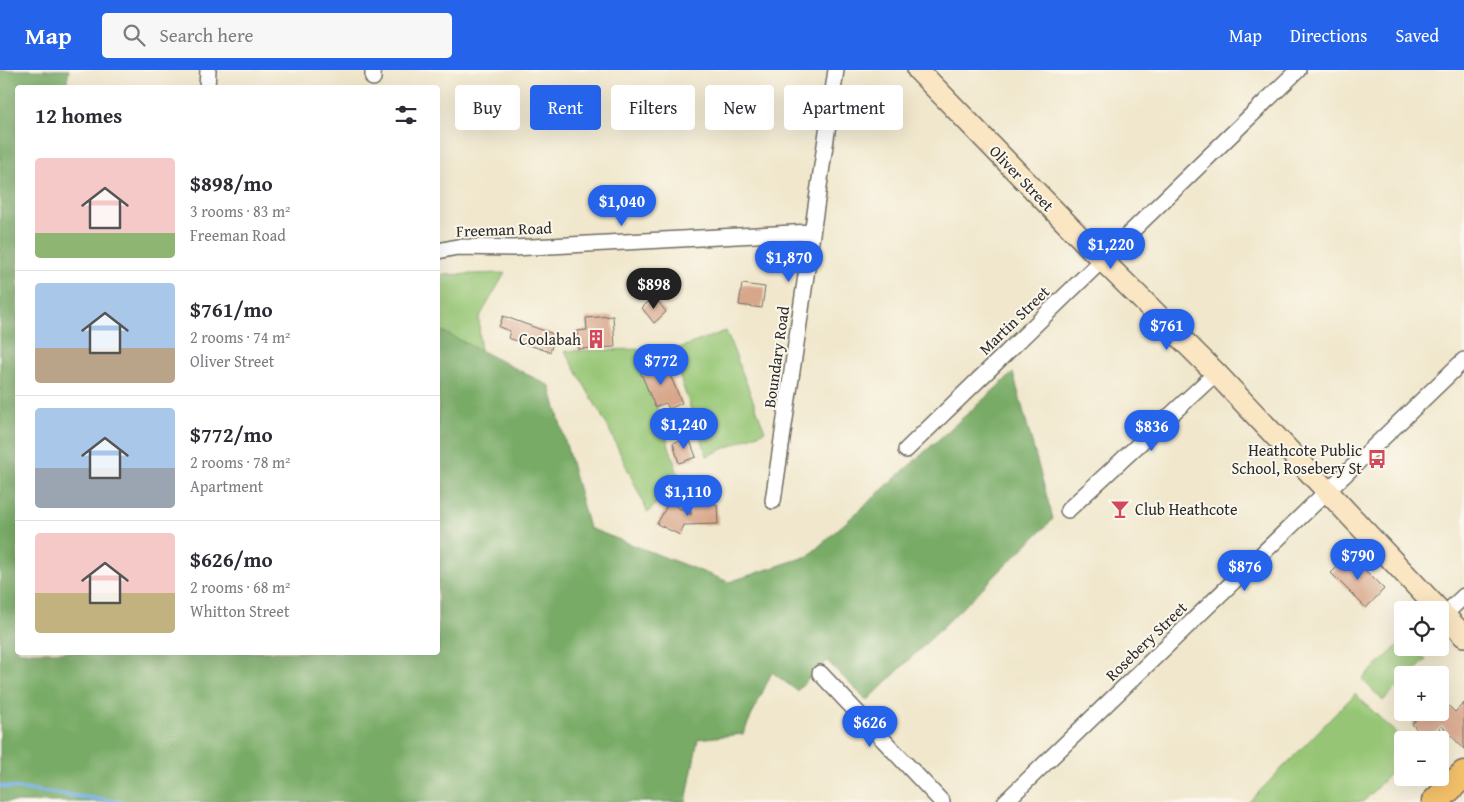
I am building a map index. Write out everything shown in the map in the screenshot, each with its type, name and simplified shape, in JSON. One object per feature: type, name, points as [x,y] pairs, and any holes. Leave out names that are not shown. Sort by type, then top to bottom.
[{"type":"highway","points":[[1435,802],[1464,774]]},
{"type":"street","points":[[207,85],[208,70]]},
{"type":"street","name":"Boundary Road","points":[[773,501],[836,70]]},
{"type":"street","name":"Oliver Street","points":[[918,70],[1101,259],[1216,373],[1430,601]]},
{"type":"street","name":"Martin Street","points":[[906,450],[1298,70]]},
{"type":"street","name":"Freeman Road","points":[[440,251],[457,247],[513,248],[811,232]]},
{"type":"street","name":"Rosebery Street","points":[[1005,802],[1319,499],[1325,491],[1335,484],[1464,360]]},
{"type":"street","points":[[1068,510],[1216,373]]},
{"type":"street","points":[[1449,606],[1464,596]]},
{"type":"street","name":"Oliver Street","points":[[1449,620],[1464,636]]},
{"type":"street","points":[[820,673],[942,802]]},
{"type":"green space","points":[[0,70],[69,70],[66,85],[15,85],[15,655],[440,655],[440,330],[550,386],[589,528],[729,582],[808,556],[1013,373],[1053,519],[867,701],[827,661],[797,691],[772,672],[743,734],[698,739],[686,802],[0,802]]},
{"type":"green space","points":[[505,273],[479,318],[481,379],[440,350],[440,275]]},
{"type":"green space","points":[[726,331],[765,431],[707,456],[671,351]]},
{"type":"green space","points":[[638,349],[679,477],[648,513],[608,427],[565,351]]},
{"type":"green space","points":[[1394,649],[1394,656],[1422,656],[1426,660],[1420,666],[1394,666],[1394,690],[1383,701],[1362,679]]},
{"type":"green space","points":[[1355,694],[1394,731],[1394,769],[1363,802],[1249,802]]},
{"type":"building","points":[[742,284],[765,287],[762,308],[739,305]]},
{"type":"building","points":[[654,296],[666,312],[654,323],[642,308]]},
{"type":"building","points":[[503,316],[556,335],[550,352],[508,338],[510,331],[499,327]]},
{"type":"building","name":"Coolabah","points":[[613,316],[615,347],[578,349],[577,331],[587,330],[586,318]]},
{"type":"building","points":[[664,361],[682,403],[669,409],[666,403],[655,407],[640,371]]},
{"type":"building","points":[[689,438],[696,457],[679,463],[673,443]]},
{"type":"building","points":[[669,502],[691,515],[690,505],[717,504],[718,524],[684,525],[680,535],[657,524]]},
{"type":"building","points":[[1350,555],[1384,589],[1366,608],[1331,573]]},
{"type":"building","points":[[1464,703],[1464,749],[1449,731],[1442,726],[1437,731],[1419,731],[1412,724],[1415,721],[1449,721],[1449,706],[1455,712]]},
{"type":"waterway","points":[[0,786],[121,802]]},
{"type":"place","name":"Coolabah","points":[[596,339]]},
{"type":"place","name":"Heathcote Public School, Rosebery St","points":[[1377,459]]},
{"type":"place","name":"Club Heathcote","points":[[1120,509]]}]
